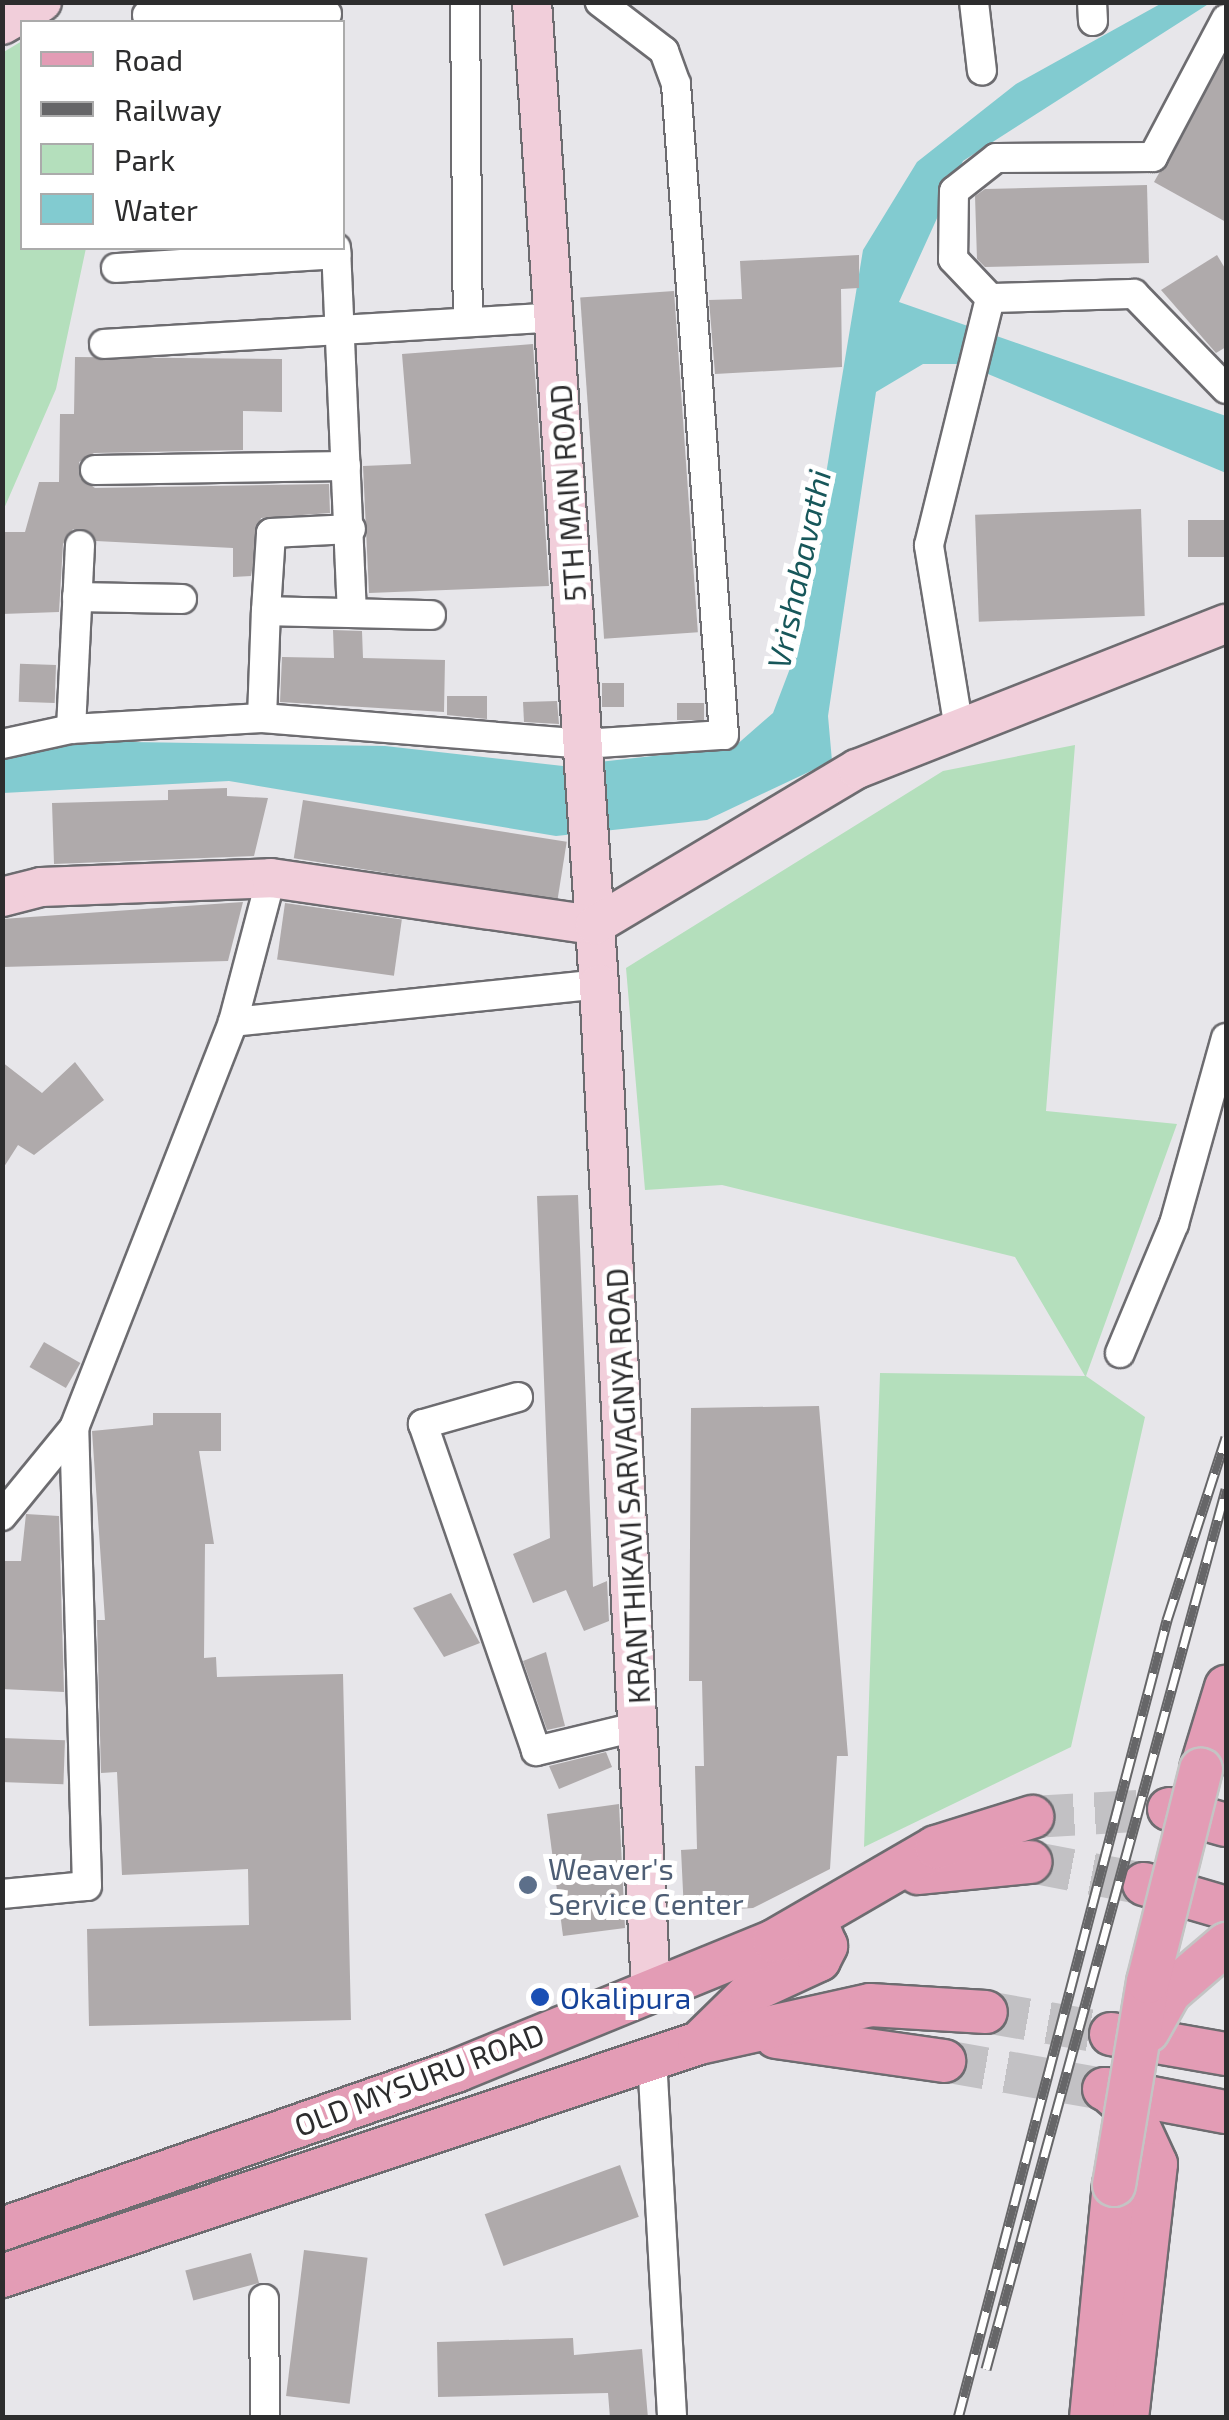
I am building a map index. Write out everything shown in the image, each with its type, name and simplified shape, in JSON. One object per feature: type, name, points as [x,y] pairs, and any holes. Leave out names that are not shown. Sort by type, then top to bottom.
[{"type":"main road","points":[[1091,2418],[1123,2046],[1226,1687]]},
{"type":"main road","points":[[1169,1809],[1226,1825]]},
{"type":"main road","name":"OLD MYSURU ROAD","points":[[2,2230],[458,2070],[814,1918],[878,1878],[986,1827],[1032,1818]]},
{"type":"main road","points":[[878,1878],[1030,1862]]},
{"type":"main road","points":[[1144,1884],[1226,1908]]},
{"type":"main road","points":[[700,2043],[752,1991],[819,1960],[826,1946],[814,1918]]},
{"type":"main road","points":[[1123,2046],[1170,1992],[1226,1944]]},
{"type":"main road","points":[[700,2043],[870,2006],[986,2012]]},
{"type":"main road","points":[[700,2043],[810,2039],[944,2061]]},
{"type":"main road","name":"OLD MYSURU ROAD","points":[[2,2276],[700,2043]]},
{"type":"main road","points":[[1123,2046],[1226,2054]]},
{"type":"main road","points":[[1127,2418],[1156,2164],[1132,2112],[1101,2088],[1226,2112]]},
{"type":"street","points":[[2,25],[42,2]]},
{"type":"street","points":[[465,2],[468,322]]},
{"type":"street","name":"5TH MAIN ROAD","points":[[532,2],[599,984]]},
{"type":"street","points":[[2,744],[71,729],[262,718],[583,744],[724,735],[676,84],[664,51],[600,2]]},
{"type":"street","points":[[974,2],[982,72]]},
{"type":"street","points":[[147,16],[326,13]]},
{"type":"street","points":[[1226,19],[1153,157],[996,158],[954,191],[953,258],[990,298],[1134,294],[1226,389]]},
{"type":"street","points":[[116,268],[336,251],[352,610]]},
{"type":"street","points":[[959,729],[930,545],[990,298]]},
{"type":"street","points":[[104,344],[554,317]]},
{"type":"street","points":[[95,470],[346,466]]},
{"type":"street","points":[[262,718],[271,533],[351,529]]},
{"type":"street","points":[[71,729],[80,545]]},
{"type":"street","points":[[78,597],[182,599]]},
{"type":"street","points":[[266,610],[431,615]]},
{"type":"street","points":[[2,897],[41,887],[271,878],[595,926],[857,769],[1226,624]]},
{"type":"street","points":[[2,1516],[74,1428],[233,1022],[271,878]]},
{"type":"street","points":[[233,1022],[599,984]]},
{"type":"street","name":"KRANTHIKAVI SARVAGNYA ROAD","points":[[599,984],[651,1988]]},
{"type":"street","points":[[1120,1353],[1174,1224],[1226,1038]]},
{"type":"street","points":[[518,1397],[423,1424],[536,1752],[639,1726]]},
{"type":"street","points":[[2,1894],[88,1886],[74,1428]]},
{"type":"street","points":[[652,2058],[672,2418]]},
{"type":"street","points":[[264,2299],[265,2418]]},
{"type":"green space","points":[[20,42],[20,250],[86,250],[56,389],[3,511],[2,53]]},
{"type":"green space","points":[[1075,745],[1046,1111],[1177,1124],[1086,1376],[1145,1417],[1071,1747],[864,1847],[880,1373],[1085,1376],[1015,1257],[722,1185],[645,1190],[626,968],[943,771]]},
{"type":"water","points":[[1162,3],[1210,3],[963,161],[899,302],[1226,416],[1226,473],[964,364],[923,364],[876,392],[828,716],[832,761],[707,820],[556,836],[229,781],[3,793],[3,752],[70,741],[385,746],[563,766],[734,747],[773,713],[797,650],[863,250],[917,162],[1016,84]]},
{"type":"building","points":[[1226,55],[1226,222],[1154,182]]},
{"type":"building","points":[[1147,185],[1149,263],[985,267],[977,259],[975,196],[985,189]]},
{"type":"building","points":[[859,255],[859,288],[841,289],[842,367],[715,374],[709,300],[742,299],[740,261]]},
{"type":"building","points":[[1217,255],[1226,270],[1226,347],[1216,353],[1161,290]]},
{"type":"building","points":[[674,291],[698,632],[604,639],[580,298]]},
{"type":"building","points":[[533,344],[549,586],[369,593],[363,466],[411,464],[402,354]]},
{"type":"building","points":[[75,357],[282,359],[282,412],[243,411],[243,450],[94,453],[79,462],[80,478],[95,488],[329,484],[330,513],[261,518],[251,576],[233,577],[233,548],[96,541],[73,529],[63,544],[59,612],[2,614],[2,532],[25,532],[39,482],[59,482],[60,414],[74,414]]},
{"type":"building","points":[[1141,509],[1145,616],[979,622],[975,515]]},
{"type":"building","points":[[1188,520],[1226,520],[1226,557],[1188,557]]},
{"type":"building","points":[[333,630],[362,631],[363,658],[445,660],[444,712],[280,702],[282,657],[334,658]]},
{"type":"building","points":[[20,664],[56,665],[55,703],[19,702]]},
{"type":"building","points":[[602,683],[624,683],[624,707],[602,707]]},
{"type":"building","points":[[447,696],[487,696],[487,719],[447,715]]},
{"type":"building","points":[[557,701],[559,724],[524,722],[523,702]]},
{"type":"building","points":[[677,703],[704,703],[704,720],[677,720]]},
{"type":"building","points":[[227,788],[227,796],[268,798],[254,856],[54,864],[52,803],[168,800],[168,790]]},
{"type":"building","points":[[303,800],[567,842],[557,900],[294,858]]},
{"type":"building","points":[[243,902],[228,961],[2,967],[2,919]]},
{"type":"building","points":[[285,903],[402,919],[394,976],[277,959]]},
{"type":"building","points":[[2,1062],[42,1093],[75,1062],[104,1100],[34,1155],[18,1145],[2,1170]]},
{"type":"building","points":[[578,1195],[593,1587],[607,1581],[609,1621],[584,1631],[566,1590],[533,1603],[513,1554],[550,1538],[537,1196]]},
{"type":"building","points":[[44,1342],[80,1363],[66,1388],[30,1367]]},
{"type":"building","points":[[819,1406],[848,1756],[837,1756],[830,1869],[753,1908],[684,1912],[681,1850],[697,1849],[695,1766],[704,1766],[702,1681],[689,1681],[691,1408]]},
{"type":"building","points":[[153,1413],[221,1413],[221,1451],[199,1451],[214,1544],[205,1544],[204,1658],[216,1657],[217,1677],[343,1674],[351,2020],[89,2026],[87,1929],[249,1925],[248,1869],[122,1875],[117,1772],[101,1773],[97,1620],[105,1620],[92,1431],[153,1425]]},
{"type":"building","points":[[26,1514],[59,1516],[64,1692],[2,1689],[2,1561],[21,1561]]},
{"type":"building","points":[[451,1593],[480,1643],[444,1657],[413,1608]]},
{"type":"building","points":[[546,1652],[565,1726],[547,1730],[523,1661]]},
{"type":"building","points":[[2,1738],[65,1740],[63,1784],[2,1782]]},
{"type":"building","points":[[606,1752],[612,1767],[559,1789],[549,1766]]},
{"type":"building","points":[[619,1804],[625,1928],[563,1936],[547,1814]]},
{"type":"building","points":[[620,2165],[639,2217],[503,2266],[485,2214]]},
{"type":"building","points":[[304,2250],[368,2258],[350,2404],[286,2396]]},
{"type":"building","points":[[251,2253],[259,2283],[193,2301],[185,2271]]},
{"type":"building","points":[[573,2338],[574,2355],[642,2349],[648,2418],[610,2418],[608,2393],[438,2397],[437,2342]]},
{"type":"tunnel","points":[[1032,1817],[1169,1809]]},
{"type":"tunnel","points":[[1030,1862],[1144,1884]]},
{"type":"tunnel","points":[[986,2012],[1111,2034]]},
{"type":"tunnel","points":[[944,2061],[1097,2088]]},
{"type":"railway","points":[[958,2418],[1167,1620],[1226,1437]]},
{"type":"railway","points":[[986,2369],[1226,1489]]},
{"type":"place","name":"Weaver's Service Center","points":[[528,1885]]},
{"type":"place","name":"Okalipura","points":[[540,1997]]},
{"type":"water label","name":"Vrishabavathi","points":[[798,569]]}]
